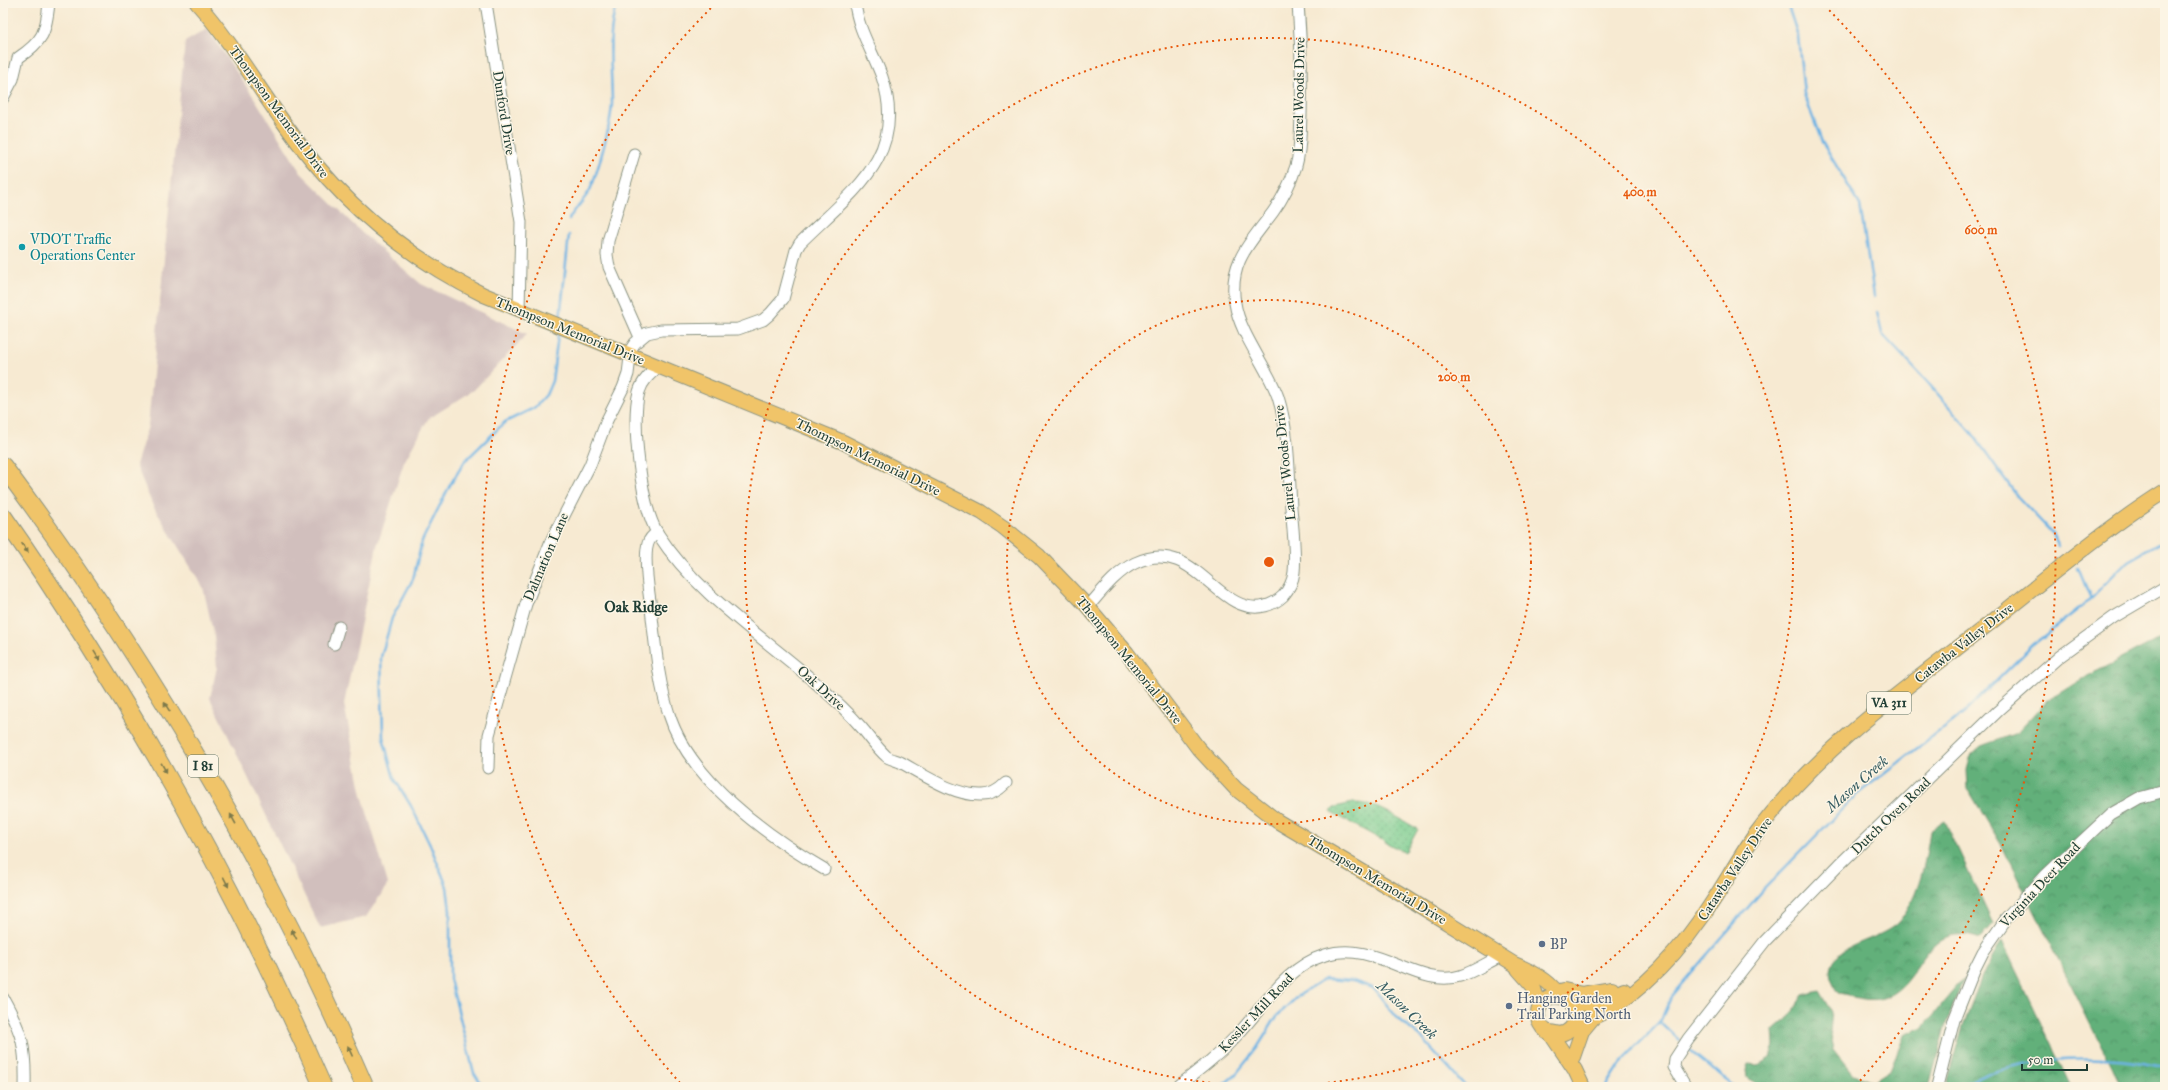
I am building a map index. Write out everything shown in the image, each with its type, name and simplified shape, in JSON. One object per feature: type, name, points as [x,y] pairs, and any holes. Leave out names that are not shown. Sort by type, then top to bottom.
[{"type":"highway","name":"I 81","points":[[3,466],[100,602],[199,759],[285,917],[330,1007],[365,1087]]},
{"type":"highway","name":"I 81","points":[[3,516],[84,635],[130,709],[198,828],[265,960],[323,1087]]},
{"type":"main road","name":"Thompson Memorial Drive","points":[[197,3],[232,47],[314,163],[347,200],[384,233],[434,269],[465,286],[629,356],[843,442],[981,512],[1024,543],[1088,607],[1127,653],[1217,770],[1256,806],[1277,821],[1514,964],[1529,970],[1561,996]]},
{"type":"main road","name":"Catawba Valley Drive","points":[[1572,1026],[1592,1019],[1641,986],[1662,964],[1700,920],[1754,836],[1780,802],[1835,748],[1922,676],[2054,572],[2165,490]]},
{"type":"main road","name":"Thompson Memorial Drive","points":[[1514,964],[1533,986],[1540,1006]]},
{"type":"main road","name":"Catawba Valley Drive","points":[[1561,996],[1564,990],[1582,994],[1607,989],[1626,989],[1662,964]]},
{"type":"main road","points":[[1561,996],[1576,1010],[1569,1041],[1578,1073],[1550,1033],[1542,1028],[1539,1021],[1540,1006],[1548,998],[1561,996]]},
{"type":"main road","points":[[1578,1073],[1582,1031],[1592,1019]]},
{"type":"main road","points":[[1550,1033],[1561,1034],[1572,1026]]},
{"type":"street","points":[[3,98],[13,79],[15,62],[35,46],[44,34],[49,3]]},
{"type":"street","name":"Dunford Drive","points":[[486,3],[521,222],[519,310]]},
{"type":"street","points":[[629,356],[634,343],[646,333],[667,330],[738,329],[764,320],[783,299],[796,250],[800,243],[848,196],[876,163],[887,136],[889,118],[888,101],[881,75],[860,25],[855,3]]},
{"type":"street","name":"Laurel Woods Drive","points":[[1088,607],[1126,568],[1134,563],[1155,558],[1167,558],[1190,566],[1234,602],[1249,607],[1263,606],[1276,602],[1283,596],[1292,582],[1294,572],[1293,534],[1284,421],[1272,382],[1238,317],[1234,295],[1235,276],[1245,248],[1282,199],[1297,164],[1300,136],[1301,96],[1301,44],[1298,3]]},
{"type":"street","points":[[634,154],[608,241],[607,255],[609,267],[640,337]]},
{"type":"street","name":"Dalmation Lane","points":[[488,768],[489,735],[526,604],[551,541],[590,465],[607,420],[623,388],[628,374],[629,356]]},
{"type":"street","name":"Oak Drive","points":[[658,367],[651,373],[640,391],[636,417],[638,449],[648,512],[657,532],[686,569],[710,594],[823,690],[857,722],[886,757],[953,788],[968,793],[988,794],[1001,788],[1006,782]]},
{"type":"street","points":[[657,532],[652,536],[647,546],[648,585],[663,692],[674,727],[700,770],[723,795],[799,852],[824,868]]},
{"type":"street","name":"Dutch Oven Road","points":[[1686,1087],[1674,1067],[1675,1059],[1688,1039],[1765,941],[1840,864],[1998,711],[2054,662],[2114,618],[2165,587]]},
{"type":"street","points":[[334,644],[339,627]]},
{"type":"street","name":"Virginia Deer Road","points":[[1937,1087],[1954,1020],[1974,970],[1983,952],[2006,919],[2067,855],[2111,814],[2139,798],[2165,790]]},
{"type":"street","name":"Kessler Mill Road","points":[[1177,1087],[1223,1050],[1282,982],[1293,972],[1316,958],[1340,952],[1369,954],[1423,974],[1450,978],[1461,976],[1501,956]]},
{"type":"street","points":[[3,998],[20,1032],[24,1044],[25,1087]]},
{"type":"shaded area","points":[[207,29],[255,99],[301,173],[362,233],[421,284],[527,334],[474,390],[428,419],[404,462],[377,546],[344,704],[362,795],[388,884],[366,917],[320,928],[210,698],[217,667],[214,636],[203,587],[153,506],[136,465],[148,426],[185,42]]},
{"type":"green space","points":[[2165,636],[2165,1087],[2122,1087],[2002,846],[1968,789],[1967,770],[1971,755],[1981,746],[2017,733],[2047,701],[2082,679]]},
{"type":"green space","points":[[1353,803],[1362,803],[1378,808],[1418,829],[1405,853],[1331,812],[1335,807]]},
{"type":"green space","points":[[1945,821],[1993,924],[1980,939],[1961,935],[1946,937],[1925,955],[1907,980],[1896,991],[1883,998],[1856,998],[1840,994],[1831,978],[1831,965],[1837,955],[1890,929],[1900,920],[1912,900],[1921,878],[1930,831]]},
{"type":"green space","points":[[2002,941],[2071,1087],[1945,1087],[1963,1026],[1982,976]]},
{"type":"green space","points":[[1964,978],[1945,1027],[1929,1087],[1763,1087],[1747,1078],[1746,1070],[1748,1064],[1758,1065],[1770,1058],[1774,1045],[1773,1031],[1788,1018],[1803,995],[1819,991],[1832,1013],[1830,1030],[1834,1050],[1854,1075],[1873,1082],[1890,1071],[1904,1036],[1922,1028]]},
{"type":"waterway","points":[[569,220],[590,190],[597,172],[607,135],[612,104],[610,53],[612,28],[617,3]]},
{"type":"waterway","points":[[1787,3],[1798,36],[1804,94],[1822,142],[1860,205],[1874,296]]},
{"type":"waterway","points":[[560,319],[569,235]]},
{"type":"waterway","points":[[1877,312],[1882,334],[1972,433],[2017,496],[2053,534],[2058,546]]},
{"type":"waterway","points":[[483,1087],[474,1073],[450,979],[450,911],[447,887],[431,847],[411,806],[394,778],[383,737],[381,657],[392,618],[413,579],[422,541],[450,485],[465,461],[505,422],[534,408],[546,395],[552,381],[558,335]]},
{"type":"waterway","name":"Mason Creek","points":[[1606,1087],[1624,1059],[1660,1022],[1672,995],[1764,889],[1855,796],[1967,710],[2034,644],[2091,599],[2128,561],[2165,540]]},
{"type":"waterway","points":[[2078,568],[2091,599]]},
{"type":"waterway","name":"Mason Creek","points":[[1221,1087],[1236,1074],[1257,1048],[1277,1016],[1298,996],[1325,979],[1353,981],[1373,988],[1399,1020],[1422,1038],[1466,1087]]},
{"type":"waterway","points":[[1660,1022],[1679,1040]]},
{"type":"waterway","points":[[1689,1050],[1732,1085],[1737,1087]]},
{"type":"waterway","points":[[1958,1087],[1998,1070],[2039,1062],[2102,1059],[2144,1063],[2165,1067]]},
{"type":"place","name":"VDOT Traffic Operations Center","points":[[22,247]]},
{"type":"place","name":"BP","points":[[1542,944]]},
{"type":"place","name":"Hanging Garden Trail Parking North","points":[[1509,1006]]},
{"type":"district","name":"Oak Ridge","points":[[636,607]]}]
